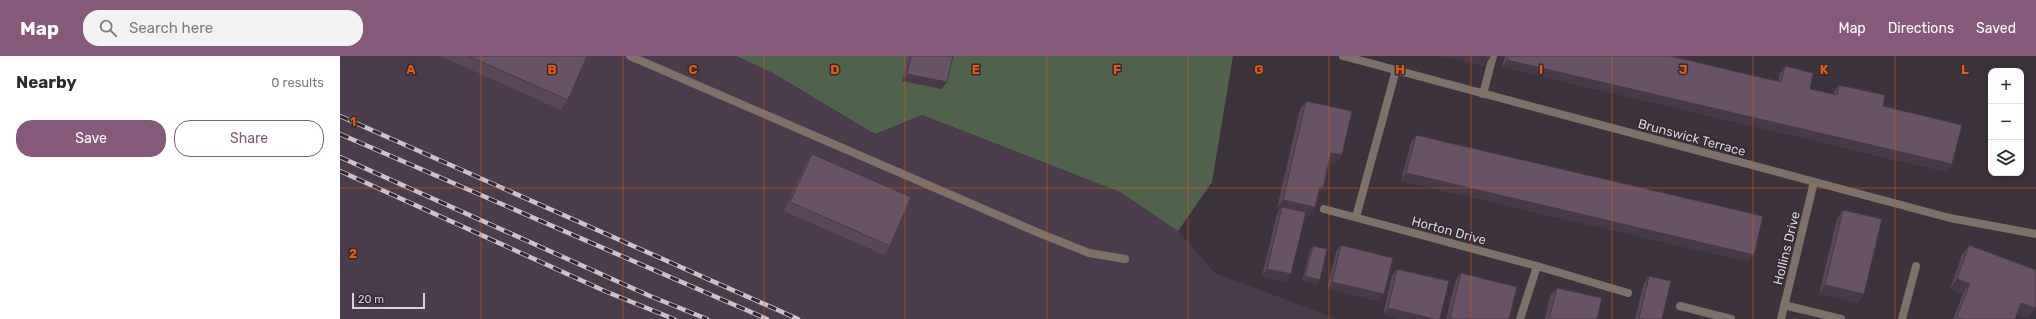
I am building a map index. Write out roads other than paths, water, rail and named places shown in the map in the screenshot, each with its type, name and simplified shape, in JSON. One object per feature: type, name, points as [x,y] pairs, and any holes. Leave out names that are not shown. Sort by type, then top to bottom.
[{"type":"street","points":[[630,56],[1039,233],[1089,252],[1125,259]]},
{"type":"street","name":"Brunswick Terrace","points":[[1343,56],[1950,218],[2036,234]]},
{"type":"street","points":[[1483,94],[1493,56]]},
{"type":"street","points":[[1356,218],[1396,70]]},
{"type":"street","name":"Hollins Drive","points":[[1781,319],[1814,182]]},
{"type":"street","name":"Horton Drive","points":[[1324,209],[1537,266],[1628,294]]},
{"type":"street","points":[[1520,319],[1537,266]]},
{"type":"street","points":[[1902,319],[1916,266]]},
{"type":"street","points":[[1784,305],[1841,319]]},
{"type":"street","points":[[1680,306],[1731,319]]},
{"type":"railway","points":[[340,116],[798,319]]},
{"type":"railway","points":[[340,134],[767,319]]},
{"type":"railway","points":[[340,157],[650,296],[707,319]]},
{"type":"railway","points":[[340,171],[607,292],[674,319]]}]
